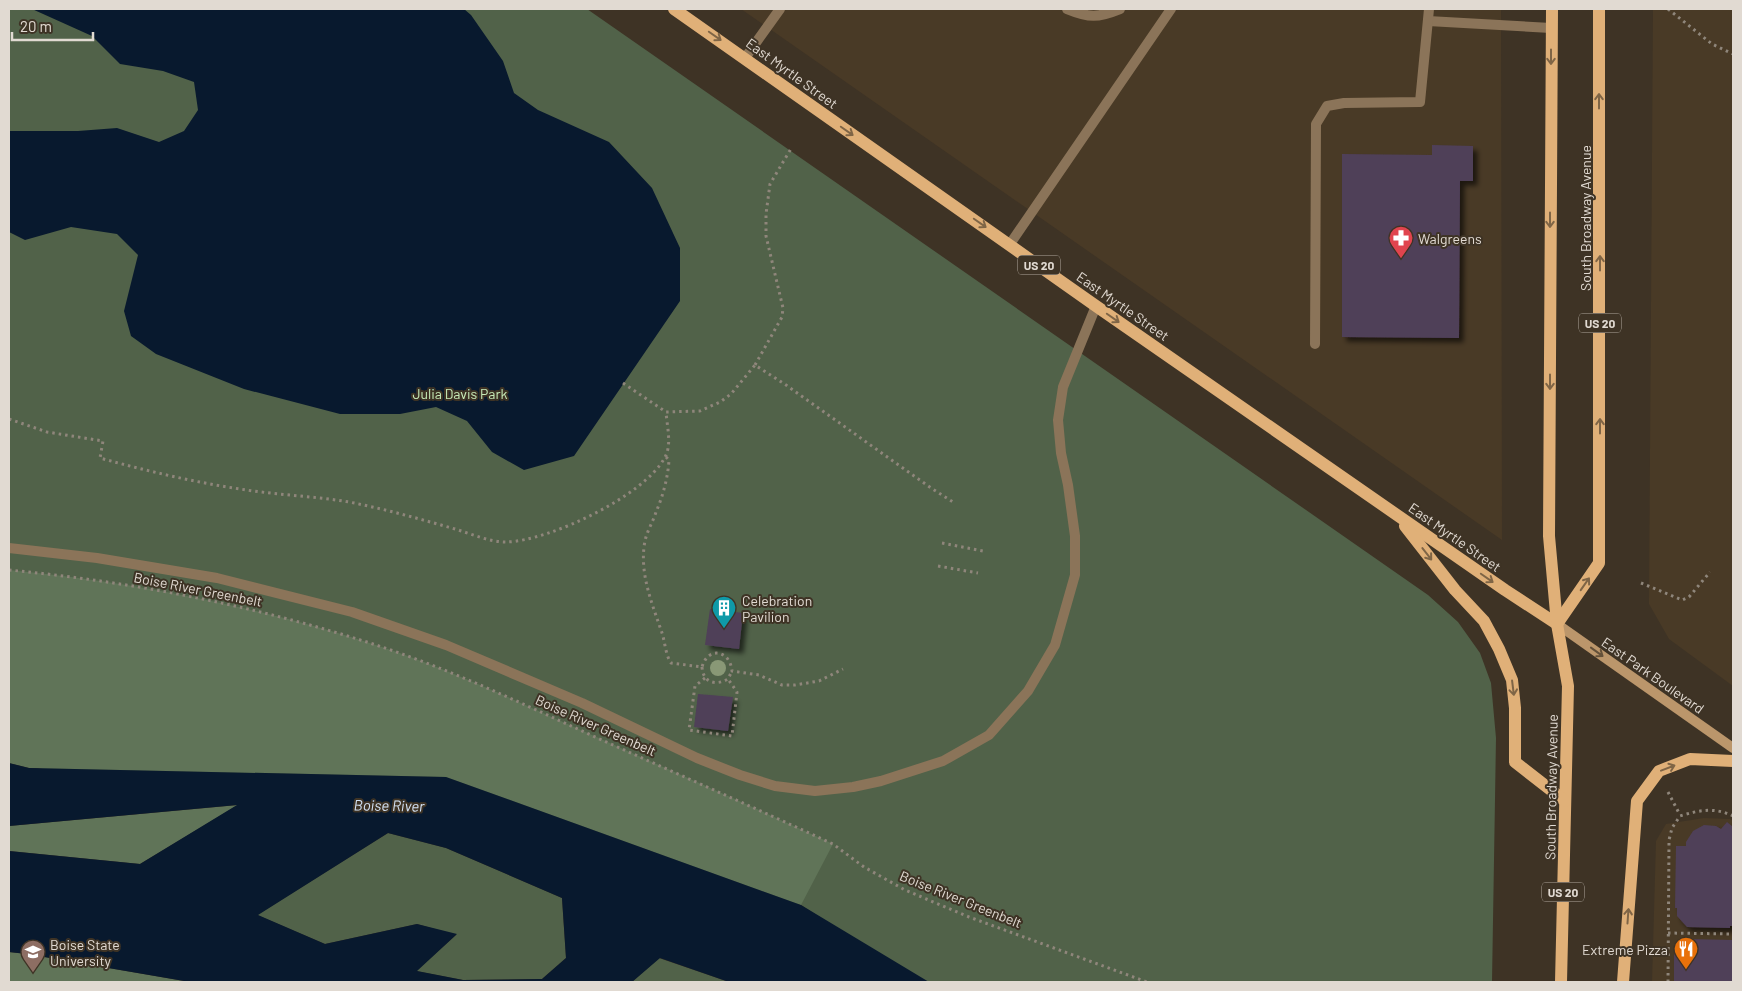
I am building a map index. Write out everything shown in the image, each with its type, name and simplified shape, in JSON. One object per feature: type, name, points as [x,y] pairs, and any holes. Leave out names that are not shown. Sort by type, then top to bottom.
[{"type":"main road","name":"East Myrtle Street","points":[[674,9],[1396,515],[1557,624]]},
{"type":"main road","name":"South Broadway Avenue","points":[[1552,9],[1549,536],[1557,624],[1568,686],[1561,982]]},
{"type":"main road","name":"South Broadway Avenue","points":[[1557,624],[1599,563],[1599,9]]},
{"type":"main road","points":[[1396,515],[1455,590],[1484,622],[1500,649],[1512,680],[1515,708],[1515,762],[1565,801]]},
{"type":"main road","name":"East Park Boulevard","points":[[1557,624],[1733,748]]},
{"type":"main road","points":[[1624,982],[1637,800],[1659,771],[1690,759],[1733,761]]},
{"type":"street","points":[[745,58],[780,9]]},
{"type":"street","points":[[1067,9],[1083,16],[1104,16],[1120,9]]},
{"type":"street","points":[[1010,244],[1171,9]]},
{"type":"street","points":[[1315,344],[1316,124],[1327,106],[1344,102],[1420,102],[1429,9]]},
{"type":"street","points":[[1428,21],[1551,28]]},
{"type":"street","points":[[9,548],[97,558],[217,578],[352,612],[446,645],[582,703],[697,758],[775,786],[815,791],[853,787],[881,781],[943,761],[989,735],[1028,692],[1055,645],[1076,575],[1075,536],[1068,485],[1061,453],[1058,420],[1063,388],[1096,306]]},
{"type":"path","points":[[1668,9],[1712,44],[1733,54]]},
{"type":"path","points":[[623,383],[666,412],[700,411],[720,402],[731,394],[755,365],[782,316],[783,308],[766,236],[766,214],[770,184],[792,147]]},
{"type":"path","points":[[755,365],[953,502]]},
{"type":"path","points":[[9,419],[46,432],[103,441],[100,458],[193,482],[242,490],[349,502],[405,515],[486,539],[506,542],[532,539],[588,518],[647,480],[666,456],[668,436],[666,412]]},
{"type":"path","points":[[666,456],[669,460],[668,472],[657,512],[645,540],[644,574],[662,632],[668,659],[676,665],[702,667]]},
{"type":"path","points":[[942,543],[983,551]]},
{"type":"path","points":[[938,566],[978,573]]},
{"type":"path","name":"Boise River Greenbelt","points":[[9,570],[82,579],[214,600],[383,647],[463,678],[806,831],[833,844],[864,867],[905,890],[970,917],[1147,982]]},
{"type":"path","points":[[1641,583],[1682,600],[1689,597],[1710,572]]},
{"type":"path","points":[[719,653],[730,660],[732,670],[728,679],[716,684],[705,678],[702,673],[702,667],[707,656],[719,653]]},
{"type":"path","points":[[732,670],[760,675],[782,685],[795,685],[819,680],[843,669]]},
{"type":"path","points":[[705,678],[695,686],[690,730],[732,736],[737,692],[728,679]]},
{"type":"path","points":[[1667,789],[1680,816]]},
{"type":"path","points":[[1668,982],[1669,840],[1672,828],[1680,816],[1698,810],[1715,810],[1733,816]]},
{"type":"path","points":[[1668,933],[1733,934]]},
{"type":"shaded area","points":[[741,9],[1501,9],[1502,540],[754,18]]},
{"type":"shaded area","points":[[1653,9],[1733,9],[1733,686],[1669,639],[1649,604]]},
{"type":"shaded area","points":[[1704,818],[1730,819],[1733,821],[1733,982],[1652,982],[1656,841],[1666,824]]},
{"type":"green space","name":"Julia Davis Park","points":[[9,9],[587,9],[1428,595],[1458,622],[1480,653],[1491,683],[1496,738],[1492,982],[919,982],[801,905],[9,763]]},
{"type":"green space","points":[[9,570],[103,581],[197,598],[290,620],[382,647],[438,667],[493,690],[833,844],[801,905],[446,777],[29,768],[9,763]]},
{"type":"green space","points":[[238,805],[140,864],[9,851],[9,826]]},
{"type":"green space","points":[[388,833],[446,848],[562,898],[566,958],[542,979],[463,980],[416,971],[456,935],[417,924],[325,944],[257,915]]},
{"type":"green space","points":[[9,952],[27,954],[190,982],[9,982]]},
{"type":"green space","points":[[659,958],[729,982],[632,982]]},
{"type":"water","points":[[32,9],[464,9],[471,15],[503,61],[514,93],[538,110],[609,142],[652,188],[680,248],[680,301],[574,456],[524,470],[492,452],[467,421],[436,407],[400,414],[340,414],[244,389],[156,354],[131,336],[124,311],[138,255],[117,234],[71,227],[25,240],[9,232],[9,131],[78,131],[117,128],[159,142],[184,131],[198,110],[194,82],[163,71],[120,64],[92,36]]},
{"type":"water","name":"Boise River","points":[[9,763],[29,768],[446,777],[801,905],[929,982],[729,982],[660,958],[632,982],[190,982],[9,952],[9,851],[140,864],[237,805],[9,826]],"holes":[[[388,833],[446,848],[562,898],[566,958],[542,979],[463,980],[417,971],[457,934],[417,924],[325,944],[258,915]]]},
{"type":"building","name":"Walgreens","points":[[1432,145],[1473,146],[1473,181],[1460,181],[1459,338],[1342,337],[1342,154],[1432,155]]},
{"type":"building","name":"Celebration Pavilion","points":[[710,609],[743,613],[739,649],[705,645]]},
{"type":"building","points":[[698,694],[733,697],[728,731],[694,727]]},
{"type":"building","points":[[1727,822],[1733,827],[1733,926],[1730,926],[1730,928],[1687,927],[1677,916],[1677,908],[1675,908],[1676,846],[1686,846],[1686,842],[1693,831],[1704,825],[1716,826],[1721,829]]},
{"type":"building","points":[[1686,939],[1733,940],[1733,982],[1674,982],[1674,952]]},
{"type":"place","name":"Walgreens","points":[[1401,259]]},
{"type":"place","name":"Celebration Pavilion","points":[[724,629]]},
{"type":"place","name":"Extreme Pizza","points":[[1686,970]]},
{"type":"place","name":"Boise State University","points":[[33,973]]}]
